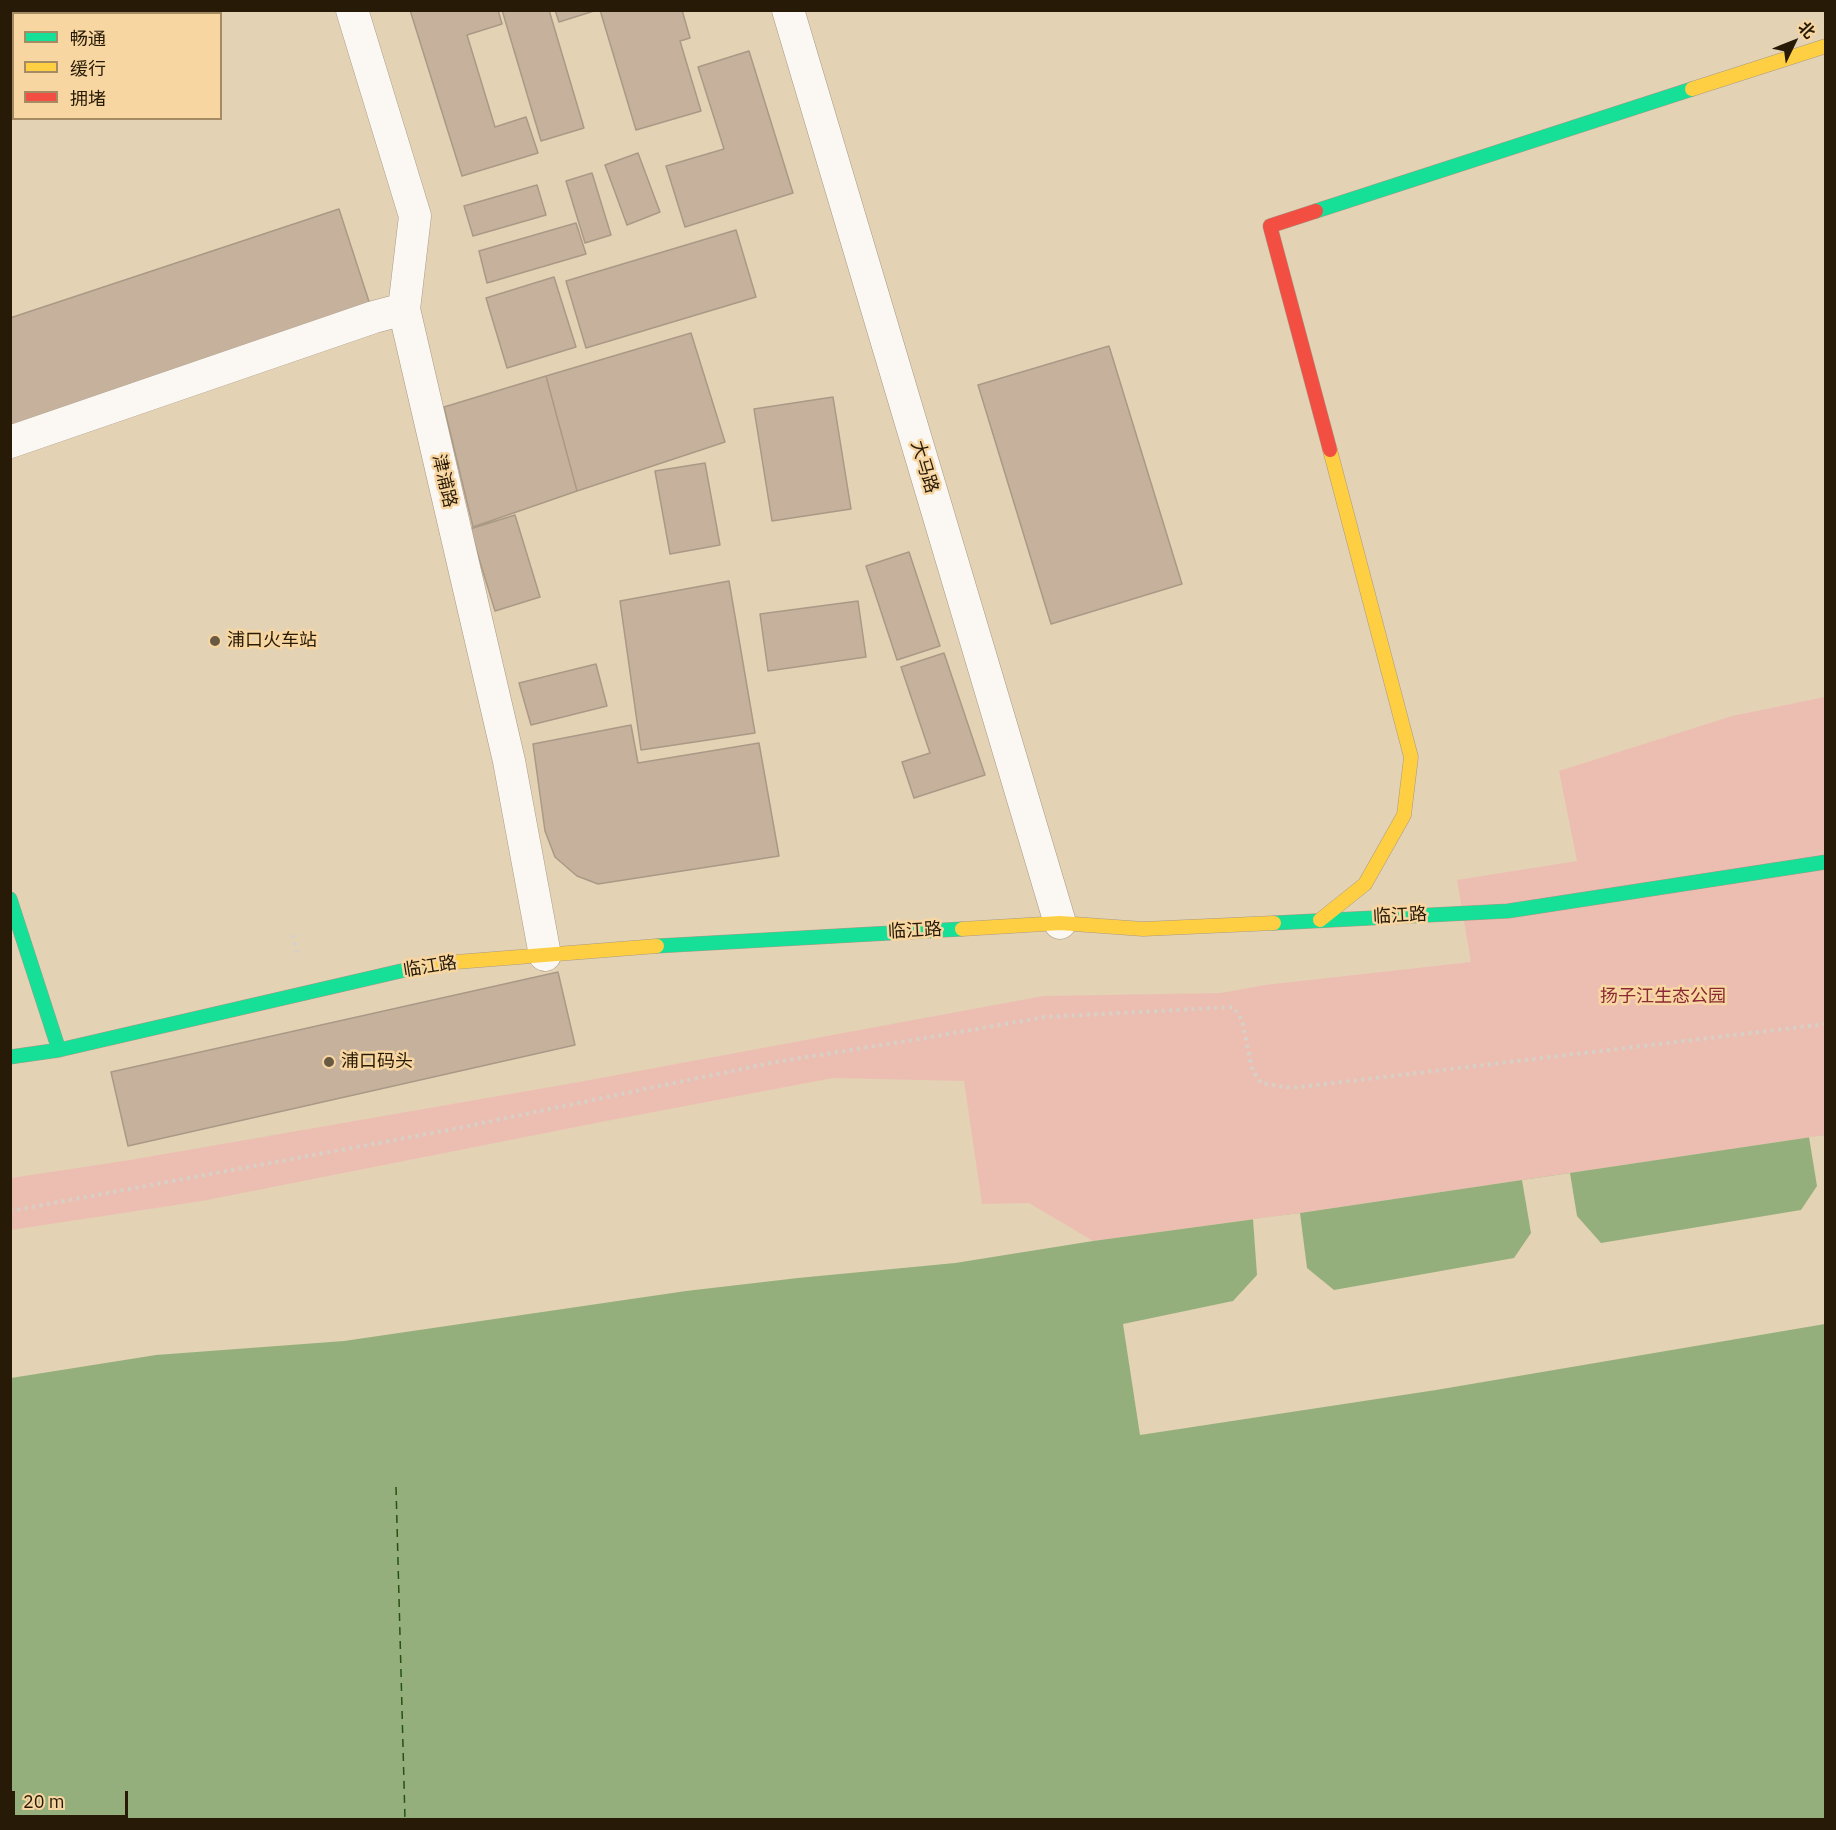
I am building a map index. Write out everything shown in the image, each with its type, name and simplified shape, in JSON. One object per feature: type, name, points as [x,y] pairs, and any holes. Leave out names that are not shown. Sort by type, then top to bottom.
[{"type":"street","name":"津浦路","points":[[352,10],[415,216],[404,309],[509,761],[545,955]]},
{"type":"street","name":"大马路","points":[[788,10],[1060,922]]},
{"type":"street","points":[[1320,920],[1365,884],[1404,815],[1411,757],[1270,226],[1826,46]]},
{"type":"street","points":[[10,442],[404,309]]},
{"type":"street","name":"临江路","points":[[10,1057],[59,1050],[437,963],[694,944],[1060,922],[1143,929],[1508,911],[1826,862]]},
{"type":"street","points":[[10,899],[59,1050]]},
{"type":"path","points":[[10,1210],[448,1130],[770,1063],[1045,1017],[1233,1007],[1242,1020],[1252,1069],[1261,1083],[1292,1088],[1826,1024]]},
{"type":"green space","name":"扬子江生态公园","points":[[1825,697],[1825,1135],[1300,1213],[1093,1241],[1029,1203],[982,1204],[964,1081],[833,1078],[202,1201],[11,1230],[11,1178],[130,1160],[579,1082],[1043,996],[1221,993],[1265,985],[1471,962],[1457,880],[1577,861],[1559,771],[1732,716]]},
{"type":"shaded area","points":[[1825,1135],[1825,1819],[11,1820],[11,1378],[156,1355],[344,1341],[686,1291],[955,1263]]},
{"type":"pier","points":[[1825,1135],[1825,1324],[1436,1390],[1140,1435],[1123,1324],[1233,1301],[1257,1275],[1253,1219],[1300,1213],[1307,1268],[1334,1290],[1514,1258],[1531,1233],[1522,1180],[1570,1173],[1577,1216],[1601,1243],[1801,1210],[1817,1186],[1809,1137]]},
{"type":"building","points":[[410,10],[498,10],[502,24],[467,35],[495,127],[526,117],[538,153],[462,176]]},
{"type":"building","points":[[502,10],[549,10],[584,128],[541,141]]},
{"type":"building","points":[[555,10],[594,10],[594,11],[559,22]]},
{"type":"building","points":[[600,10],[682,10],[690,38],[680,41],[701,111],[636,130]]},
{"type":"building","points":[[749,51],[793,193],[685,227],[666,166],[724,149],[698,67]]},
{"type":"building","points":[[638,153],[660,212],[627,225],[605,165]]},
{"type":"building","points":[[592,173],[611,235],[585,243],[566,181]]},
{"type":"building","points":[[537,185],[546,215],[473,236],[464,206]]},
{"type":"building","points":[[339,209],[374,317],[10,442],[10,318]]},
{"type":"building","points":[[576,223],[586,254],[487,283],[479,251]]},
{"type":"building","points":[[736,230],[756,297],[586,348],[566,281]]},
{"type":"building","points":[[554,277],[576,347],[507,368],[486,298]]},
{"type":"building","points":[[691,333],[725,442],[577,491],[546,376]]},
{"type":"building","points":[[1109,346],[1182,584],[1051,624],[978,385]]},
{"type":"building","points":[[546,376],[577,491],[473,527],[444,407]]},
{"type":"building","points":[[833,397],[851,509],[772,521],[754,409]]},
{"type":"building","points":[[705,463],[720,545],[670,554],[655,471]]},
{"type":"building","points":[[515,515],[540,597],[495,611],[470,529]]},
{"type":"building","points":[[909,552],[940,646],[897,660],[866,566]]},
{"type":"building","points":[[729,581],[755,733],[641,750],[620,601]]},
{"type":"building","points":[[858,601],[866,657],[768,671],[760,614]]},
{"type":"building","points":[[944,653],[985,775],[914,798],[902,762],[930,753],[901,667]]},
{"type":"building","points":[[596,664],[607,706],[531,725],[519,683]]},
{"type":"building","points":[[631,725],[638,763],[759,743],[779,856],[598,884],[577,876],[555,857],[545,831],[533,744]]},
{"type":"building","name":"浦口码头","points":[[558,972],[575,1045],[128,1146],[111,1072]]},
{"type":"ferry route","points":[[396,1487],[405,1820]]},
{"type":"traffic: fast","points":[[1316,211],[1692,89]]},
{"type":"traffic: fast","points":[[1274,923],[1508,911],[1826,862]]},
{"type":"traffic: fast","points":[[10,899],[59,1050]]},
{"type":"traffic: fast","points":[[657,946],[962,929]]},
{"type":"traffic: fast","points":[[10,1057],[59,1050],[431,964]]},
{"type":"traffic: slow","points":[[1692,89],[1826,46]]},
{"type":"traffic: slow","points":[[1320,920],[1365,884],[1404,815],[1411,757],[1330,450]]},
{"type":"traffic: slow","points":[[962,929],[1060,923],[1143,929],[1274,923]]},
{"type":"traffic: slow","points":[[431,964],[657,946]]},
{"type":"traffic: jam","points":[[1316,211],[1270,226],[1330,450]]},
{"type":"place","name":"浦口火车站","points":[[215,641]]},
{"type":"place","name":"浦口码头","points":[[329,1062]]}]
